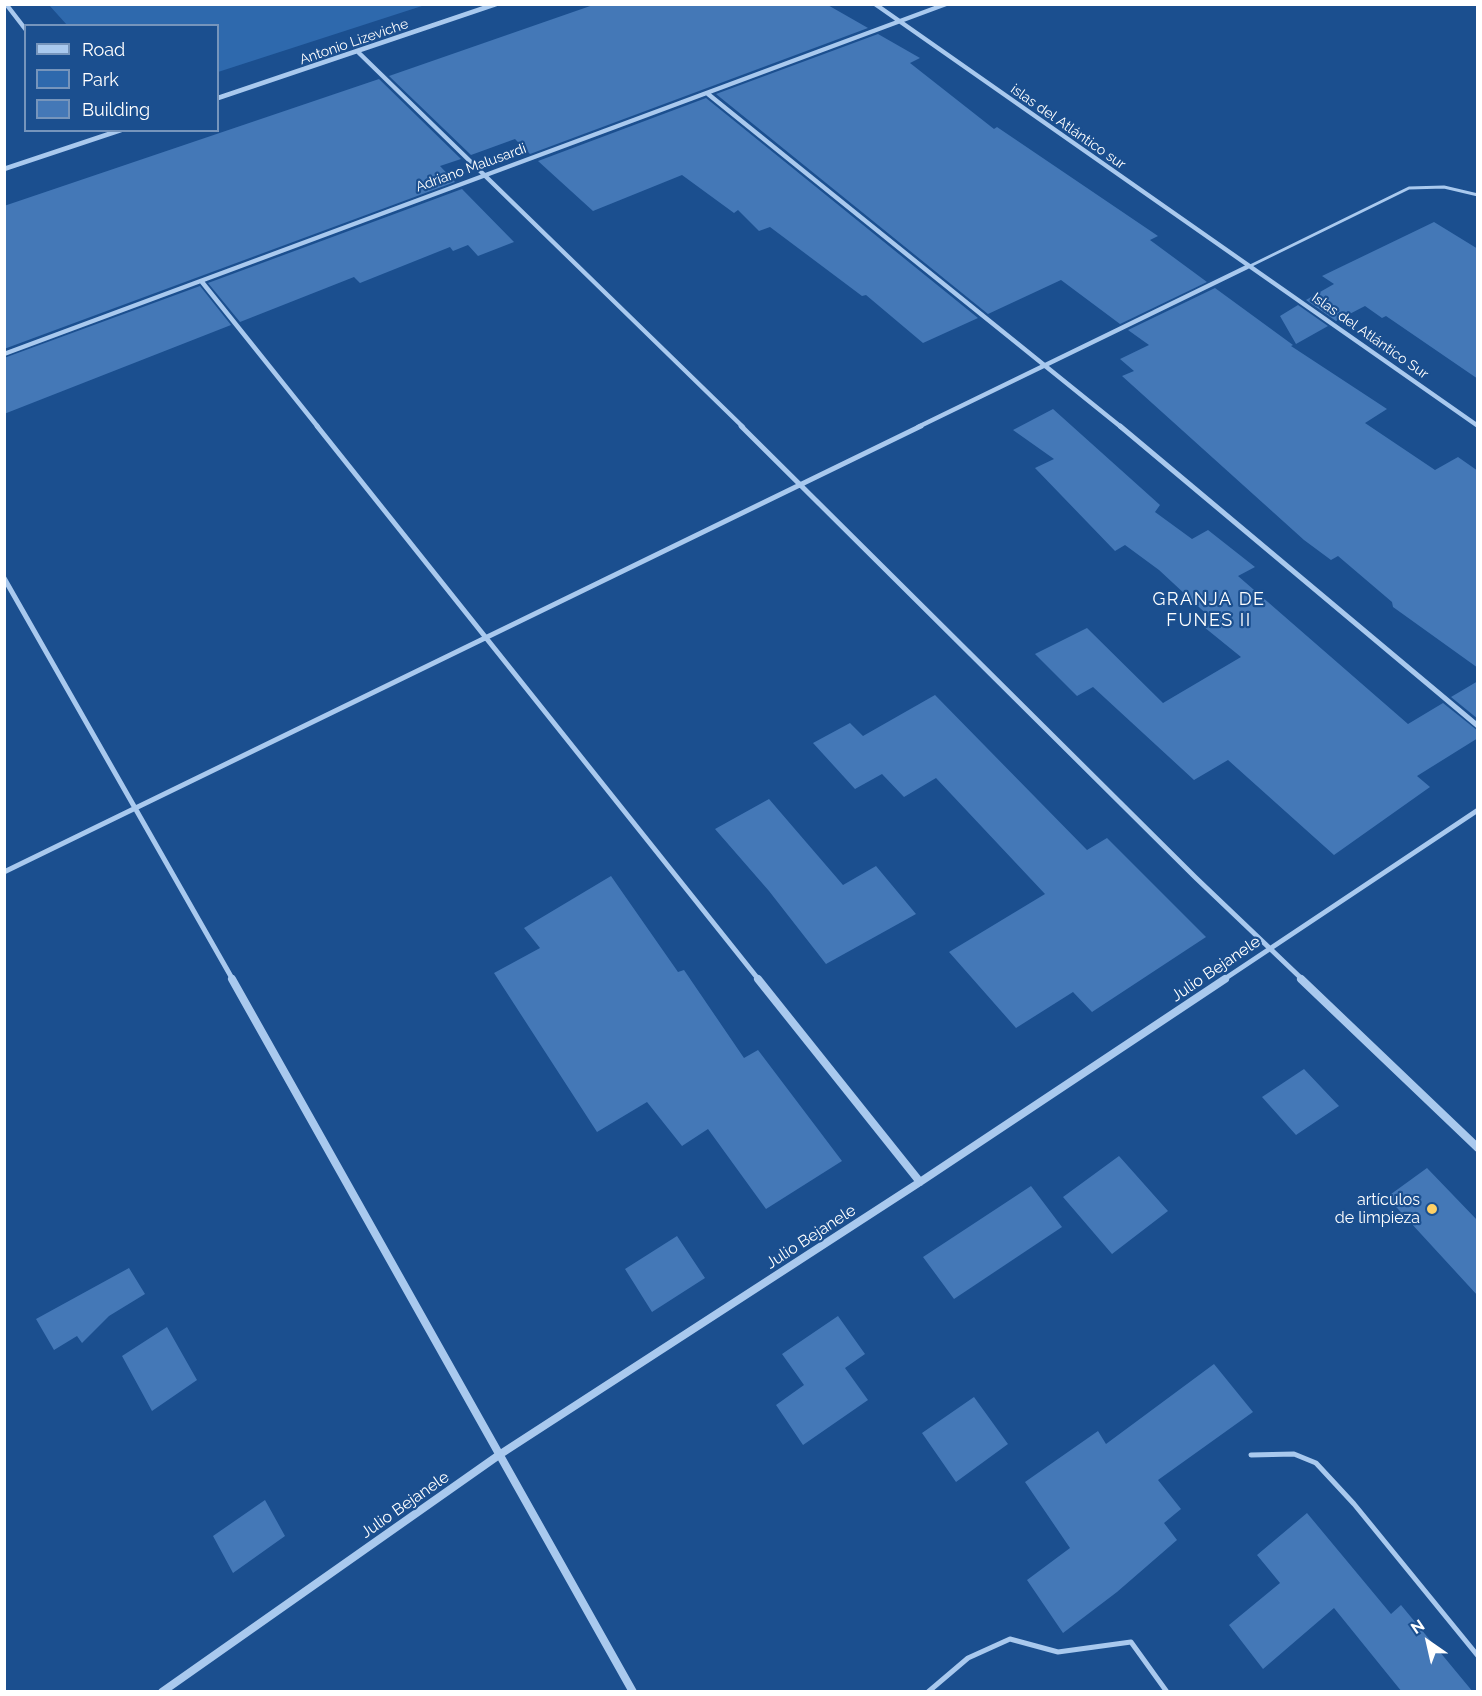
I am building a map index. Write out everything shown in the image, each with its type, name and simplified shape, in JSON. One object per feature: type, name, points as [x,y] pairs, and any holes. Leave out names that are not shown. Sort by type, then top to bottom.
[{"type":"street","points":[[6,4],[24,27]]},
{"type":"street","name":"Antonio Lizeviche","points":[[219,98],[496,4]]},
{"type":"street","name":"islas del Atlántico sur","points":[[876,4],[1247,267]]},
{"type":"street","name":"Adriano Malusardi","points":[[4,354],[946,4]]},
{"type":"street","points":[[358,52],[801,484],[1196,878],[1478,1148]]},
{"type":"street","points":[[708,94],[1047,365],[1478,726]]},
{"type":"street","points":[[103,132],[106,136]]},
{"type":"street","points":[[4,169],[116,132]]},
{"type":"street","points":[[4,872],[1247,267]]},
{"type":"street","name":"Islas del Atlántico Sur","points":[[1247,267],[1350,335],[1478,426]]},
{"type":"street","points":[[202,282],[920,1182]]},
{"type":"street","points":[[4,578],[137,808],[633,1692]]},
{"type":"street","name":"Julio Bejanele","points":[[162,1692],[499,1455],[920,1182],[1478,810]]},
{"type":"lane","points":[[1247,267],[1409,188],[1425,185],[1454,188],[1478,195]]},
{"type":"lane","points":[[1251,1455],[1294,1454],[1316,1463],[1354,1504],[1478,1656]]},
{"type":"lane","points":[[928,1692],[968,1658],[1010,1638],[1058,1652],[1131,1642],[1167,1692]]},
{"type":"green space","points":[[49,5],[425,5],[219,72],[219,24],[66,24]]},
{"type":"building","points":[[596,4],[826,4],[868,28],[530,154],[515,139],[471,155],[389,76]]},
{"type":"building","points":[[878,34],[920,58],[910,63],[994,129],[997,127],[1158,236],[1150,240],[1207,282],[1120,324],[1061,280],[988,314],[716,94]]},
{"type":"building","points":[[379,79],[461,159],[440,166],[455,182],[4,349],[4,206]]},
{"type":"building","points":[[706,98],[978,318],[923,343],[866,295],[862,296],[770,227],[759,231],[738,210],[734,213],[682,175],[593,211],[538,161]]},
{"type":"building","points":[[462,189],[514,242],[478,256],[468,245],[453,251],[450,247],[360,283],[354,277],[240,322],[208,283]]},
{"type":"building","points":[[1434,222],[1478,249],[1478,379],[1386,316],[1382,318],[1365,306],[1336,321],[1306,300],[1334,284],[1322,276]]},
{"type":"building","points":[[200,286],[231,325],[4,414],[4,358]]},
{"type":"building","points":[[1215,288],[1293,345],[1291,346],[1387,409],[1365,423],[1435,470],[1458,457],[1478,471],[1478,668],[1393,607],[1392,602],[1338,556],[1331,560],[1304,540],[1122,376],[1134,371],[1120,359],[1149,345],[1128,330]]},
{"type":"building","points":[[1298,305],[1328,326],[1296,344],[1280,316]]},
{"type":"building","points":[[1053,409],[1160,505],[1155,512],[1192,539],[1208,530],[1255,567],[1238,576],[1408,724],[1443,703],[1478,731],[1478,738],[1417,776],[1430,787],[1334,855],[1228,760],[1194,780],[1093,687],[1077,696],[1035,654],[1087,628],[1163,703],[1241,657],[1204,627],[1214,621],[1159,570],[1125,545],[1115,551],[1035,468],[1054,459],[1013,430]]},
{"type":"building","points":[[1478,681],[1478,719],[1451,697]]},
{"type":"building","points":[[935,695],[1087,850],[1107,838],[1206,937],[1092,1012],[1073,992],[1016,1028],[949,952],[1045,894],[936,778],[904,797],[882,774],[855,789],[813,743],[850,723],[863,736]]},
{"type":"building","points":[[769,799],[843,885],[876,866],[916,914],[826,964],[769,891],[715,829]]},
{"type":"building","points":[[611,876],[678,972],[684,970],[744,1058],[758,1050],[842,1161],[766,1209],[708,1129],[682,1146],[647,1102],[597,1132],[494,973],[540,948],[524,928]]},
{"type":"building","points":[[1304,1069],[1339,1106],[1296,1135],[1262,1097]]},
{"type":"building","points":[[1119,1156],[1168,1211],[1112,1254],[1063,1197]]},
{"type":"building","name":"artículos de limpieza","points":[[1427,1168],[1478,1221],[1478,1296],[1387,1197]]},
{"type":"building","points":[[1031,1186],[1062,1227],[954,1299],[923,1257]]},
{"type":"building","points":[[677,1236],[705,1278],[652,1312],[625,1269]]},
{"type":"building","points":[[129,1268],[145,1294],[109,1316],[82,1343],[77,1336],[54,1350],[36,1319]]},
{"type":"building","points":[[838,1316],[865,1354],[845,1368],[868,1400],[803,1445],[776,1405],[804,1385],[782,1354]]},
{"type":"building","points":[[167,1327],[197,1380],[152,1411],[122,1356]]},
{"type":"building","points":[[1214,1364],[1253,1412],[1158,1480],[1181,1509],[1164,1523],[1177,1540],[1117,1592],[1063,1633],[1027,1580],[1070,1548],[1025,1482],[1098,1431],[1106,1444]]},
{"type":"building","points":[[974,1397],[1008,1444],[956,1482],[922,1433]]},
{"type":"building","points":[[265,1500],[285,1536],[233,1573],[213,1536]]},
{"type":"building","points":[[1307,1513],[1391,1614],[1401,1605],[1473,1692],[1402,1692],[1334,1608],[1263,1669],[1229,1625],[1280,1583],[1257,1555]]},
{"type":"place","name":"artículos de limpieza","points":[[1432,1209]]},
{"type":"district","name":"GRANJA DE FUNES II","points":[[1209,610]]}]
